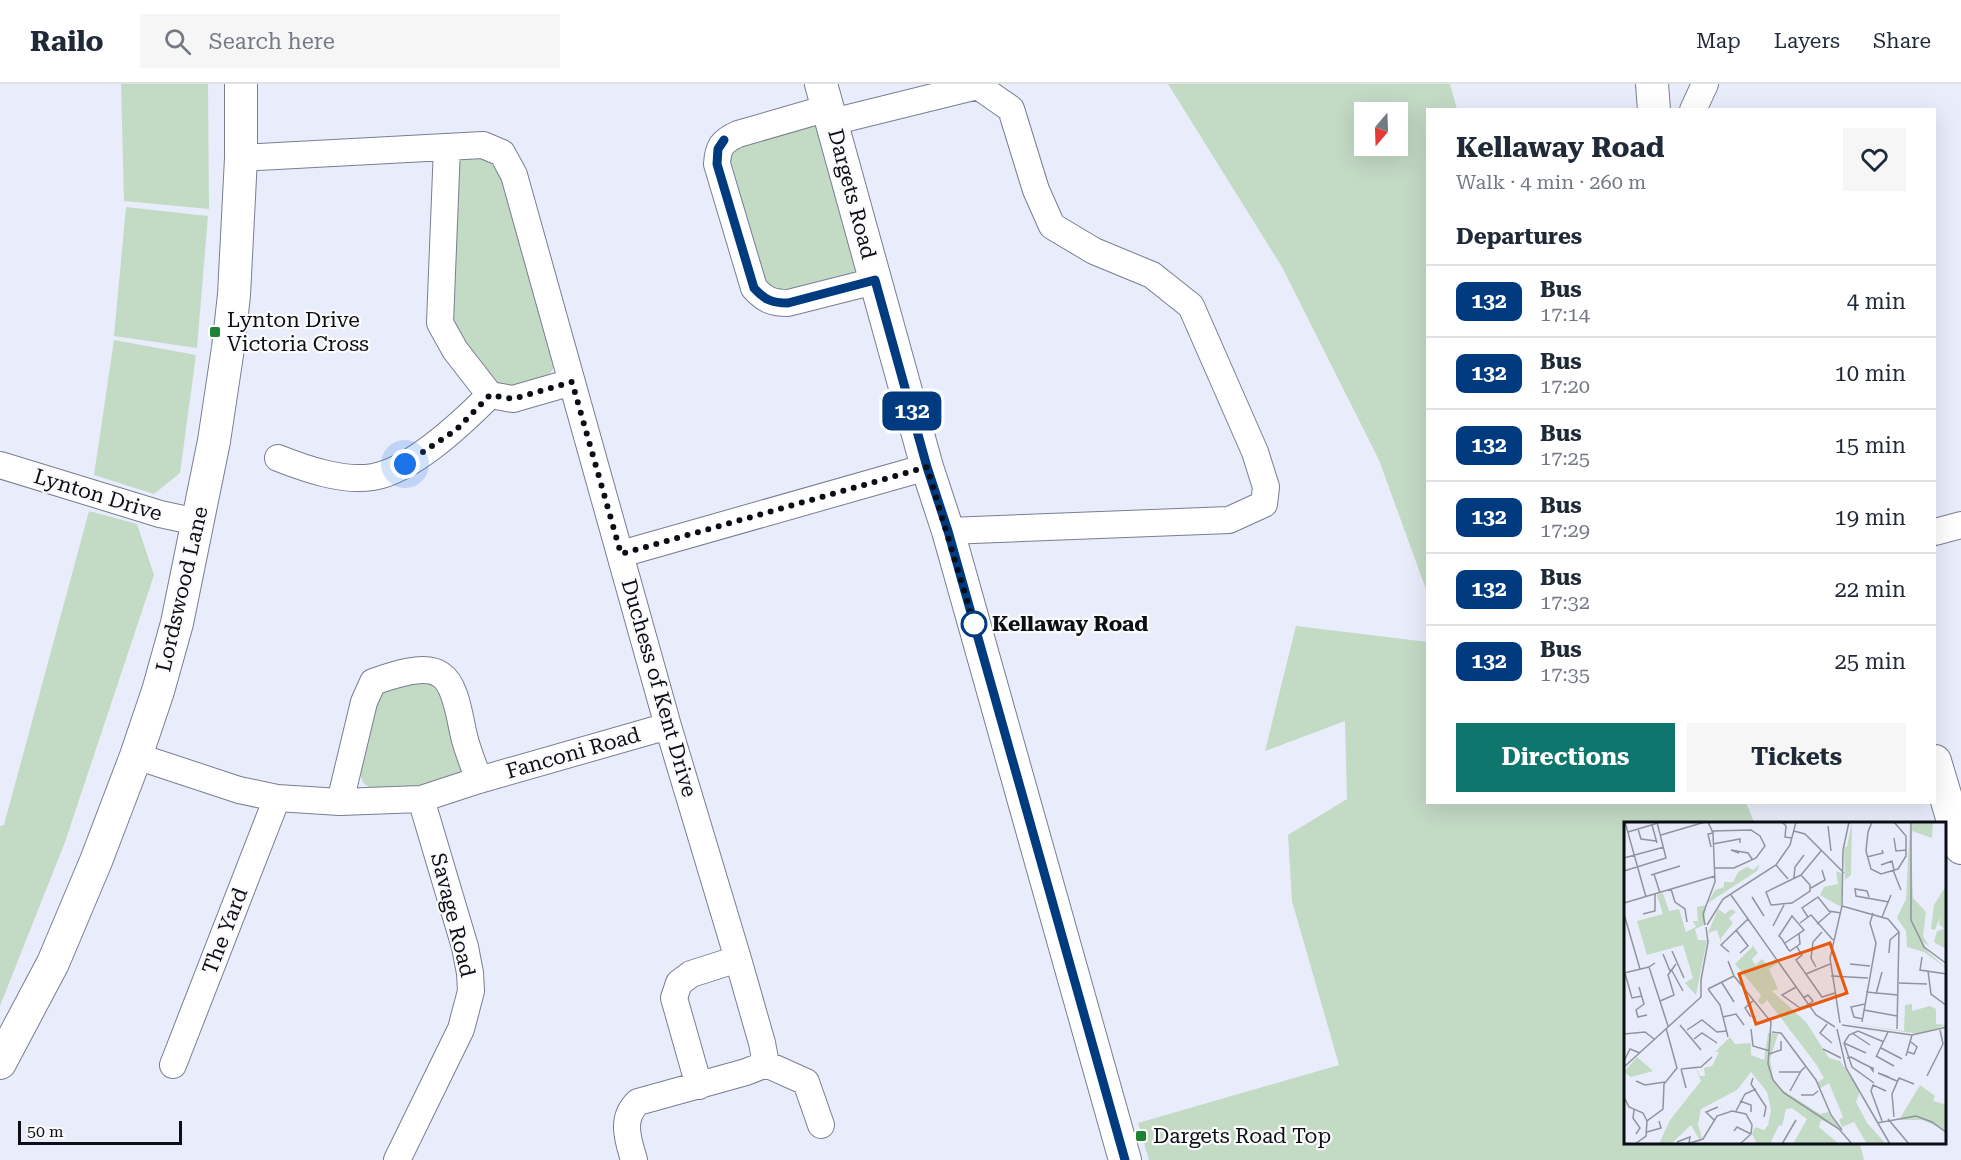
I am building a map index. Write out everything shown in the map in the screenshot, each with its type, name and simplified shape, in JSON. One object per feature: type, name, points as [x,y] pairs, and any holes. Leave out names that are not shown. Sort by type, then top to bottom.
[{"type":"street","name":"Lordswood Lane","points":[[0,1063],[53,963],[96,861],[136,756],[158,691],[177,623],[214,441],[228,348],[234,295],[241,158],[241,84]]},
{"type":"street","points":[[1652,84],[1654,108]]},
{"type":"street","points":[[1694,108],[1705,84]]},
{"type":"street","points":[[827,105],[978,86],[1011,109],[1036,190],[1052,226],[1094,251],[1152,275],[1191,306],[1255,452],[1266,487],[1264,504],[1229,520],[948,531]]},
{"type":"street","name":"Dargets Road","points":[[875,280],[788,303],[774,303],[764,298],[754,288],[717,164],[718,149],[724,140],[827,105],[927,467],[948,531],[1125,1160]]},
{"type":"street","name":"Duchess of Kent Drive","points":[[241,158],[483,145],[502,153],[514,175],[668,726],[762,1042],[766,1064]]},
{"type":"street","points":[[447,147],[440,324],[455,350],[490,395],[513,399],[572,382]]},
{"type":"street","points":[[279,458],[316,472],[373,477],[398,469],[456,430],[490,395]]},
{"type":"street","name":"Lynton Drive","points":[[0,465],[167,516],[197,522]]},
{"type":"street","points":[[621,554],[927,467]]},
{"type":"street","points":[[1936,532],[1961,525]]},
{"type":"street","name":"Fanconi Road","points":[[340,802],[364,702],[373,682],[411,671],[440,673],[447,680],[479,780]]},
{"type":"street","name":"Fanconi Road","points":[[136,756],[238,790],[277,798],[340,802],[421,799],[668,726]]},
{"type":"street","points":[[1936,764],[1961,848]]},
{"type":"street","name":"The Yard","points":[[173,1065],[277,798]]},
{"type":"street","name":"Savage Road","points":[[397,1160],[461,1029],[471,991],[465,947],[421,799]]},
{"type":"street","points":[[699,1086],[674,998],[679,983],[691,974],[738,959]]},
{"type":"street","points":[[634,1160],[626,1121],[630,1110],[638,1102],[699,1086],[766,1064],[806,1082],[821,1125]]},
{"type":"green space","points":[[121,84],[208,84],[209,209],[124,201]]},
{"type":"green space","points":[[1168,84],[1450,84],[1457,108],[1426,108],[1426,589],[1379,460],[1282,267]]},
{"type":"green space","points":[[828,108],[875,281],[764,298],[718,149]]},
{"type":"green space","points":[[489,155],[504,175],[555,358],[554,367],[549,375],[518,386],[501,386],[489,378],[458,332],[453,317],[450,287],[455,164],[464,156]]},
{"type":"green space","points":[[126,207],[208,216],[197,348],[114,336]]},
{"type":"green space","points":[[114,340],[196,355],[180,473],[154,494],[94,475]]},
{"type":"green space","points":[[89,511],[137,524],[154,575],[65,842],[0,1006],[0,826],[4,825]]},
{"type":"green space","points":[[1296,626],[1426,642],[1426,804],[1746,804],[1754,822],[1624,822],[1624,1145],[1860,1145],[1864,1160],[1149,1160],[1138,1123],[1339,1065],[1292,901],[1288,835],[1347,799],[1345,721],[1265,751]]},
{"type":"green space","points":[[406,679],[439,686],[465,771],[434,788],[370,789],[363,782],[360,762],[370,720],[382,685]]},
{"type":"bus line","name":"132","points":[[724,140],[718,149],[717,164],[754,288],[764,298],[774,303],[788,303],[875,280],[1125,1160]]},
{"type":"place","name":"Lynton Drive Victoria Cross","points":[[215,332]]},
{"type":"place","name":"Kellaway Road","points":[[974,624]]},
{"type":"place","name":"Dargets Road Top","points":[[1141,1136]]},
{"type":"route","points":[[405,464],[456,430],[490,395],[513,399],[572,382],[621,554],[927,467],[974,624]]}]
